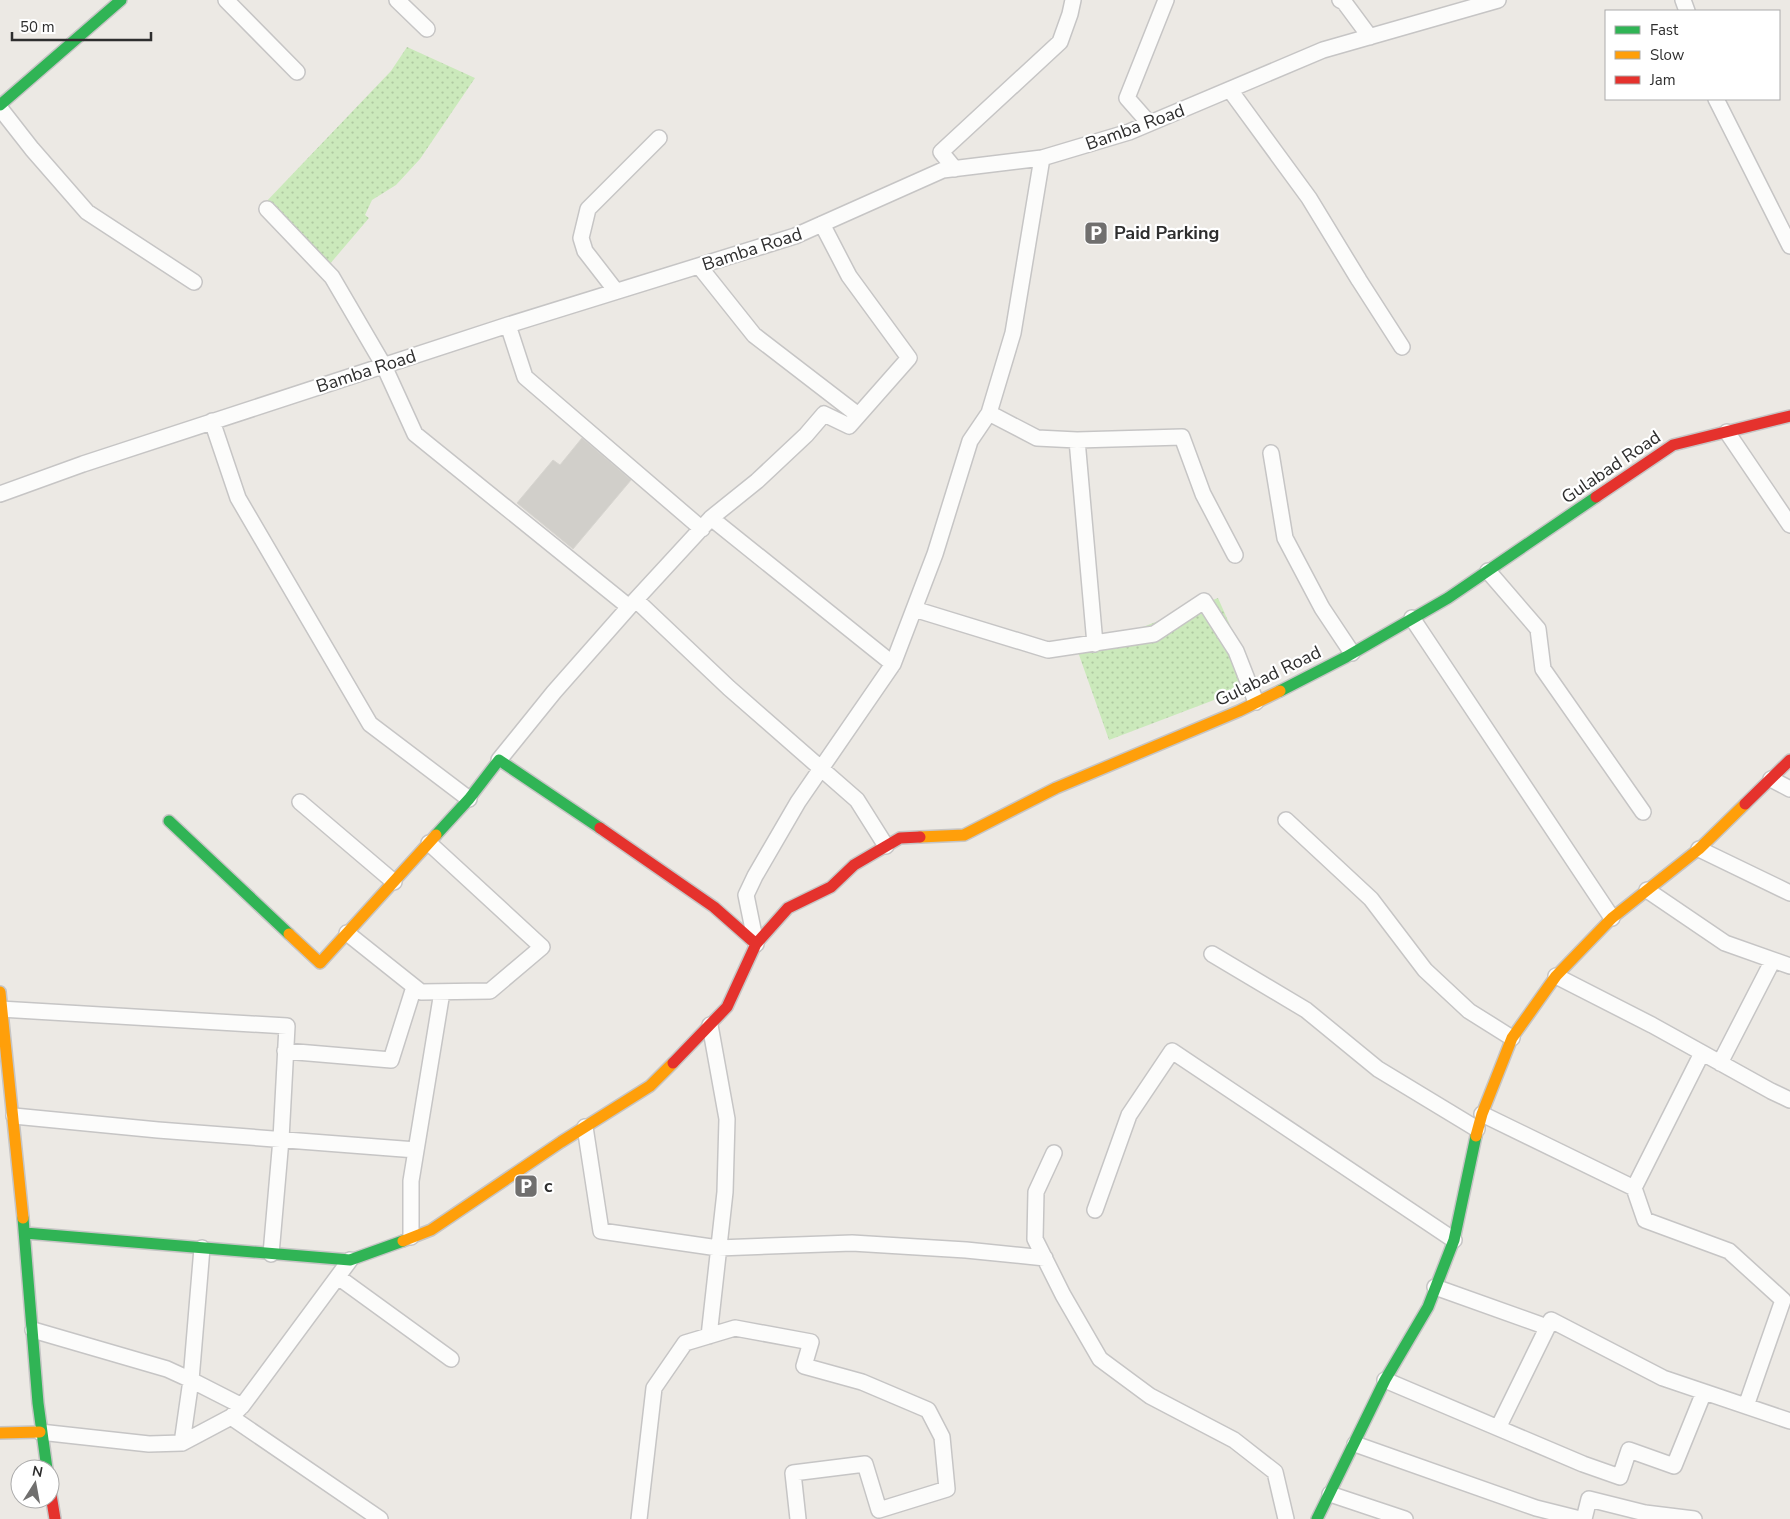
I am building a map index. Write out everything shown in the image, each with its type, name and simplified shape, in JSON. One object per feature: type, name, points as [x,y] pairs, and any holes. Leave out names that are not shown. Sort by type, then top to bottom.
[{"type":"street","points":[[121,0],[0,106],[32,148],[87,212],[194,282]]},
{"type":"street","points":[[226,0],[297,72]]},
{"type":"street","points":[[397,0],[427,29]]},
{"type":"street","points":[[956,169],[942,152],[1060,42],[1073,0]]},
{"type":"street","points":[[1149,123],[1127,98],[1166,0]]},
{"type":"street","name":"Bamba Road","points":[[0,494],[212,421],[508,325],[795,236],[943,170],[1042,158],[1129,132],[1323,50],[1498,0]]},
{"type":"street","points":[[1343,1],[1370,37]]},
{"type":"street","points":[[1230,90],[1309,198],[1402,347]]},
{"type":"street","points":[[1717,100],[1790,246]]},
{"type":"street","points":[[616,291],[585,251],[581,238],[588,209],[659,138]]},
{"type":"street","points":[[756,944],[746,894],[798,802],[893,664],[935,554],[970,441],[989,413],[1013,333],[1042,158]]},
{"type":"street","points":[[267,209],[332,277],[384,366],[415,434],[633,604],[821,768],[857,800],[886,846]]},
{"type":"street","points":[[169,821],[320,963],[468,799],[554,692],[706,524],[806,435],[824,414],[849,426],[909,358],[849,276],[822,224]]},
{"type":"street","points":[[699,266],[754,335],[858,415]]},
{"type":"street","points":[[508,325],[525,377],[706,524],[893,664]]},
{"type":"street","points":[[989,413],[1037,438],[1077,440],[1182,437],[1203,494],[1235,554]]},
{"type":"street","name":"Gulabad Road","points":[[350,1260],[431,1230],[650,1086],[727,1007],[756,944],[788,908],[831,887],[854,865],[886,846],[900,838],[964,834],[1056,788],[1239,711],[1352,653],[1448,598],[1673,445],[1790,416]]},
{"type":"street","points":[[212,421],[238,498],[370,724],[468,799]]},
{"type":"street","points":[[1728,432],[1790,525]]},
{"type":"street","points":[[1077,440],[1095,644]]},
{"type":"street","points":[[1271,453],[1285,538],[1322,608],[1352,653]]},
{"type":"street","points":[[1488,571],[1538,628],[1543,669],[1643,812]]},
{"type":"street","points":[[914,609],[1048,650],[1154,634],[1204,601],[1236,651],[1256,702]]},
{"type":"street","points":[[1412,618],[1612,918]]},
{"type":"street","points":[[499,760],[714,907],[756,944]]},
{"type":"street","points":[[1317,1519],[1385,1380],[1428,1307],[1454,1240],[1477,1130],[1512,1038],[1556,976],[1612,918],[1699,850],[1790,760]]},
{"type":"street","points":[[1770,779],[1790,789]]},
{"type":"street","points":[[300,802],[394,882]]},
{"type":"street","points":[[1286,820],[1371,899],[1425,970],[1469,1011],[1512,1038]]},
{"type":"street","points":[[347,933],[421,992],[490,991],[542,947],[429,843]]},
{"type":"street","points":[[1699,850],[1790,894]]},
{"type":"street","points":[[1647,890],[1725,943],[1790,966]]},
{"type":"street","points":[[1212,954],[1306,1010],[1378,1069],[1477,1130]]},
{"type":"street","points":[[1720,1063],[1772,960]]},
{"type":"street","points":[[1556,976],[1790,1100]]},
{"type":"street","points":[[285,1052],[391,1060],[414,987]]},
{"type":"street","points":[[0,992],[14,1116],[40,1432],[44,1459]]},
{"type":"street","points":[[411,1237],[411,1181],[442,992]]},
{"type":"street","points":[[1,1009],[286,1026],[281,1139],[270,1254]]},
{"type":"street","points":[[709,1336],[725,1192],[727,1119],[710,1025]]},
{"type":"street","points":[[1095,1210],[1129,1115],[1172,1051],[1454,1240]]},
{"type":"street","points":[[1634,1188],[1702,1053]]},
{"type":"street","points":[[1482,1114],[1634,1188],[1645,1220],[1729,1251],[1786,1297],[1746,1406]]},
{"type":"street","points":[[14,1116],[416,1150]]},
{"type":"street","points":[[585,1127],[601,1231],[718,1248],[852,1243],[966,1250],[1045,1258]]},
{"type":"street","points":[[1054,1153],[1036,1192],[1036,1239],[1063,1295],[1100,1359],[1150,1396],[1234,1440],[1275,1472],[1286,1519]]},
{"type":"street","points":[[25,1233],[350,1260]]},
{"type":"street","points":[[182,1443],[191,1380],[202,1248]]},
{"type":"street","points":[[0,1433],[40,1432],[149,1444],[182,1443],[237,1412],[350,1260]]},
{"type":"street","points":[[338,1277],[451,1359]]},
{"type":"street","points":[[1435,1287],[1547,1327]]},
{"type":"street","points":[[1498,1428],[1551,1320],[1663,1378],[1790,1421]]},
{"type":"street","points":[[639,1519],[654,1388],[685,1343],[735,1328],[811,1342],[804,1366],[862,1382],[928,1410],[942,1436],[948,1490],[879,1510],[865,1464],[793,1473],[798,1519]]},
{"type":"street","points":[[33,1330],[167,1369],[191,1380],[380,1519]]},
{"type":"street","points":[[1385,1380],[1583,1464],[1620,1477],[1629,1450],[1674,1466],[1704,1392]]},
{"type":"street","points":[[1355,1444],[1529,1513],[1580,1519]]},
{"type":"street","points":[[1330,1494],[1405,1519]]},
{"type":"street","points":[[1584,1519],[1589,1499],[1646,1513],[1694,1519]]},
{"type":"green space","points":[[407,47],[475,78],[420,159],[396,185],[372,200],[365,215],[369,218],[329,265],[264,204],[391,71]]},
{"type":"green space","points":[[1218,598],[1256,684],[1109,740],[1078,652]]},
{"type":"building","points":[[582,438],[631,480],[573,549],[517,503],[553,460],[560,465]]},
{"type":"traffic: fast","points":[[0,105],[121,0]]},
{"type":"traffic: fast","points":[[1280,691],[1346,657],[1448,598],[1596,497]]},
{"type":"traffic: fast","points":[[436,835],[469,799],[499,760],[600,828]]},
{"type":"traffic: fast","points":[[169,821],[289,934]]},
{"type":"traffic: fast","points":[[1317,1519],[1385,1380],[1428,1307],[1454,1240],[1476,1136]]},
{"type":"traffic: fast","points":[[23,1218],[38,1403],[46,1459]]},
{"type":"traffic: fast","points":[[25,1233],[350,1260],[403,1241]]},
{"type":"traffic: slow","points":[[920,837],[964,835],[1056,788],[1239,711],[1280,691]]},
{"type":"traffic: slow","points":[[1476,1136],[1482,1114],[1512,1038],[1556,976],[1612,918],[1699,849],[1745,804]]},
{"type":"traffic: slow","points":[[289,934],[320,963],[436,835]]},
{"type":"traffic: slow","points":[[0,992],[23,1218]]},
{"type":"traffic: slow","points":[[403,1241],[431,1230],[561,1142],[650,1086],[673,1063]]},
{"type":"traffic: slow","points":[[0,1433],[40,1432]]},
{"type":"traffic: jam","points":[[1596,497],[1673,445],[1790,416]]},
{"type":"traffic: jam","points":[[1745,804],[1790,760]]},
{"type":"traffic: jam","points":[[600,828],[714,907],[756,944],[727,1007],[673,1063]]},
{"type":"traffic: jam","points":[[756,944],[788,908],[831,887],[854,865],[900,838],[920,837]]},
{"type":"traffic: jam","points":[[53,1509],[55,1519]]},
{"type":"place","name":"Paid Parking","points":[[1096,233]]},
{"type":"place","name":"c","points":[[526,1186]]}]
